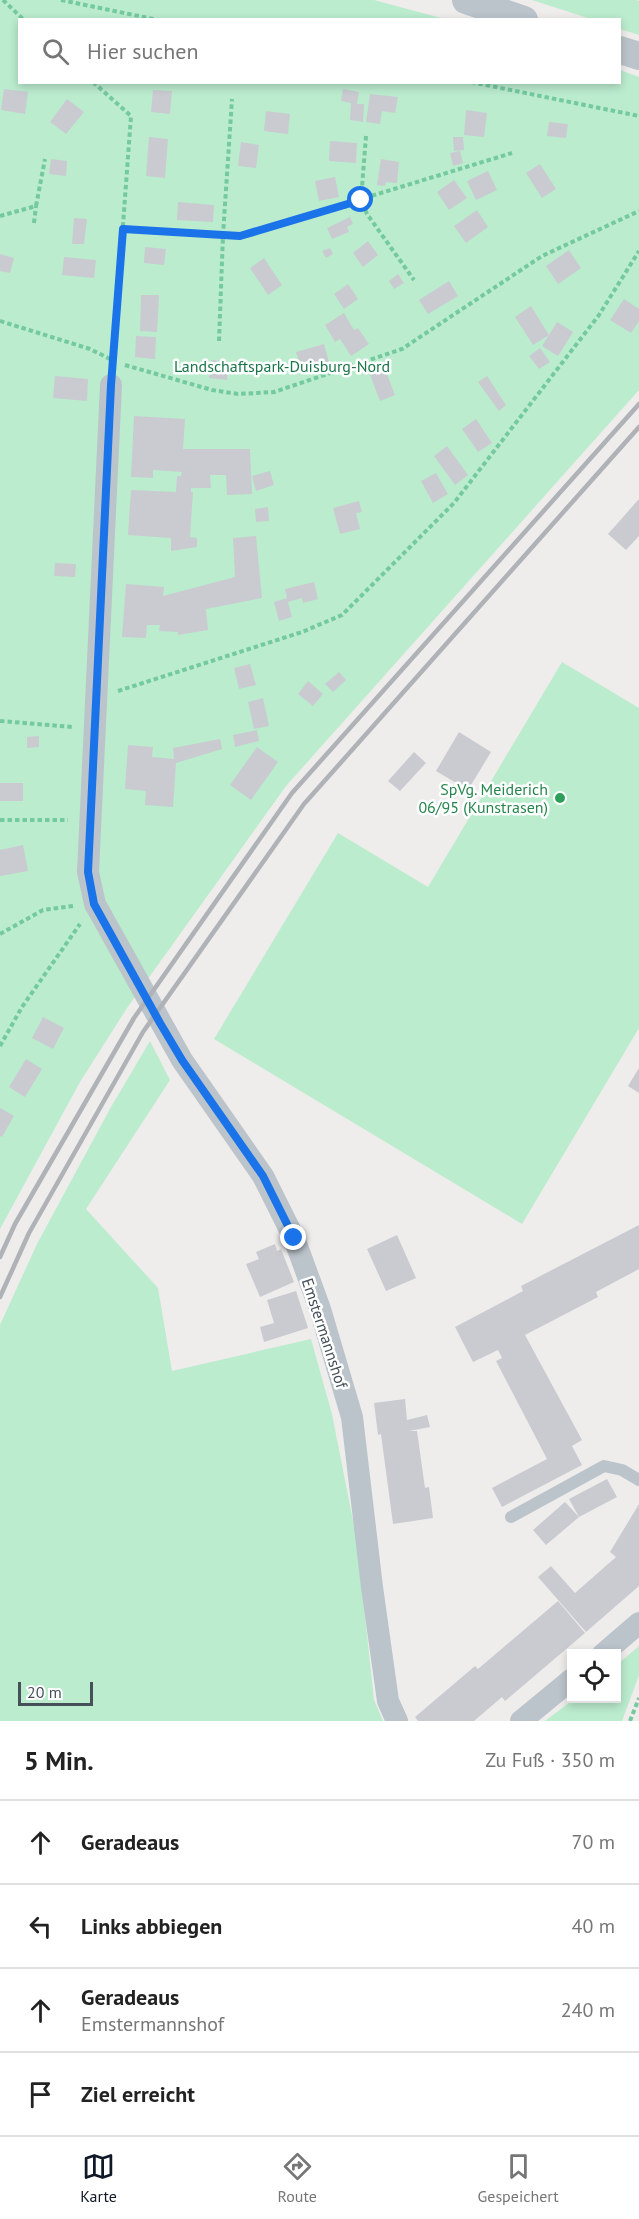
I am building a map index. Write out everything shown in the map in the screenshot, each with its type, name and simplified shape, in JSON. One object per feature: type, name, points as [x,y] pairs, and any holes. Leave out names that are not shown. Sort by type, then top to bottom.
[{"type":"street","points":[[466,0],[518,18]]},
{"type":"street","points":[[621,50],[639,56]]},
{"type":"street","name":"Emstermannshof","points":[[111,385],[88,872],[94,904],[182,1060],[263,1176],[297,1248],[320,1309],[352,1417],[388,1701],[398,1721]]},
{"type":"street","points":[[608,1649],[639,1623]]},
{"type":"street","points":[[521,1721],[567,1683]]},
{"type":"lane","points":[[511,1518],[604,1466],[622,1470],[639,1480]]},
{"type":"path","points":[[3,0],[22,18]]},
{"type":"path","points":[[61,0],[148,18]]},
{"type":"path","points":[[95,84],[131,116],[111,385]]},
{"type":"path","points":[[481,84],[639,116]]},
{"type":"path","points":[[219,341],[232,99]]},
{"type":"path","points":[[366,136],[361,200],[367,214],[414,280]]},
{"type":"path","points":[[123,229],[240,236],[512,153]]},
{"type":"path","points":[[34,223],[45,159]]},
{"type":"path","points":[[0,216],[36,206]]},
{"type":"path","points":[[0,321],[90,349],[113,361],[212,390],[247,394],[274,392],[402,349],[542,256],[639,211]]},
{"type":"path","points":[[97,695],[134,687],[279,639],[342,615],[454,503],[592,324],[639,251]]},
{"type":"path","points":[[0,721],[74,727]]},
{"type":"path","points":[[0,820],[90,818]]},
{"type":"path","points":[[0,934],[43,909],[94,904]]},
{"type":"path","points":[[0,1046],[22,1007],[94,904]]},
{"type":"path","points":[[630,1721],[639,1698]]},
{"type":"green space","name":"Landschaftspark-Duisburg-Nord","points":[[0,0],[374,0],[441,18],[18,18],[18,84],[621,84],[621,70],[639,77],[639,390],[286,786],[127,1008],[80,1082],[0,1229]]},
{"type":"green space","points":[[532,0],[636,0],[639,1],[639,35],[621,29],[621,18],[588,18]]},
{"type":"green space","points":[[562,662],[639,708],[639,1028],[522,1224],[214,1039],[338,833],[428,887]]},
{"type":"green space","points":[[150,1041],[170,1080],[86,1209],[158,1288],[172,1371],[311,1339],[332,1414],[357,1541],[374,1700],[383,1721],[0,1721],[0,1325],[37,1244],[111,1107]]},
{"type":"green space","points":[[639,1646],[639,1675],[622,1721],[545,1721],[569,1703],[621,1703],[621,1662]]},
{"type":"building","points":[[4,89],[28,92],[25,114],[1,110]]},
{"type":"building","points":[[343,89],[359,92],[357,104],[364,104],[363,122],[350,120],[351,103],[341,101]]},
{"type":"building","points":[[153,90],[172,91],[170,114],[151,112]]},
{"type":"building","points":[[370,94],[398,97],[395,113],[382,111],[380,124],[366,122]]},
{"type":"building","points":[[67,99],[84,112],[66,134],[50,122]]},
{"type":"building","points":[[466,110],[487,113],[484,137],[464,135]]},
{"type":"building","points":[[266,111],[290,114],[288,134],[264,131]]},
{"type":"building","points":[[549,122],[568,124],[566,138],[547,136]]},
{"type":"building","points":[[149,137],[168,139],[165,178],[146,176]]},
{"type":"building","points":[[453,137],[463,137],[464,150],[454,151]]},
{"type":"building","points":[[330,141],[357,143],[356,163],[329,161]]},
{"type":"building","points":[[241,142],[259,145],[256,168],[238,166]]},
{"type":"building","points":[[460,151],[463,163],[453,166],[450,153]]},
{"type":"building","points":[[51,159],[67,161],[66,176],[49,174]]},
{"type":"building","points":[[381,159],[399,162],[397,183],[386,182],[385,186],[377,185]]},
{"type":"building","points":[[540,164],[556,189],[542,198],[526,173]]},
{"type":"building","points":[[488,171],[497,190],[476,200],[467,181]]},
{"type":"building","points":[[335,177],[339,197],[319,201],[315,181]]},
{"type":"building","points":[[454,180],[467,198],[449,210],[437,192]]},
{"type":"building","points":[[178,202],[214,205],[213,222],[177,220]]},
{"type":"building","points":[[477,210],[488,227],[466,243],[454,226]]},
{"type":"building","points":[[350,217],[353,224],[347,227],[349,232],[332,239],[327,228]]},
{"type":"building","points":[[74,218],[87,219],[84,244],[72,244]]},
{"type":"building","points":[[368,241],[378,255],[363,267],[353,253]]},
{"type":"building","points":[[145,247],[166,249],[164,265],[144,263]]},
{"type":"building","points":[[330,248],[333,254],[326,258],[322,251]]},
{"type":"building","points":[[569,250],[581,268],[558,284],[546,266]]},
{"type":"building","points":[[0,254],[14,258],[10,273],[0,271]]},
{"type":"building","points":[[64,257],[96,260],[94,278],[62,275]]},
{"type":"building","points":[[264,258],[282,285],[268,295],[250,268]]},
{"type":"building","points":[[398,274],[404,283],[394,289],[389,281]]},
{"type":"building","points":[[449,281],[458,296],[428,314],[419,300]]},
{"type":"building","points":[[348,284],[358,299],[344,309],[334,294]]},
{"type":"building","points":[[141,295],[159,295],[157,332],[140,331]]},
{"type":"building","points":[[624,299],[639,309],[639,321],[631,333],[610,320]]},
{"type":"building","points":[[531,306],[549,335],[533,345],[515,317]]},
{"type":"building","points":[[344,313],[354,330],[358,328],[369,344],[351,356],[340,339],[335,342],[325,325]]},
{"type":"building","points":[[557,322],[573,332],[558,356],[542,346]]},
{"type":"building","points":[[136,336],[156,337],[155,359],[135,357]]},
{"type":"building","points":[[324,344],[329,362],[302,370],[296,352]]},
{"type":"building","points":[[540,348],[550,362],[539,369],[529,356]]},
{"type":"building","points":[[211,360],[229,362],[227,380],[209,378]]},
{"type":"building","points":[[385,369],[395,395],[380,401],[370,375]]},
{"type":"building","points":[[55,376],[88,379],[87,401],[53,398]]},
{"type":"building","points":[[487,376],[506,405],[499,411],[478,382]]},
{"type":"building","points":[[134,416],[185,419],[183,449],[250,449],[252,494],[227,495],[226,475],[210,475],[211,488],[191,488],[193,492],[190,537],[197,538],[197,547],[171,551],[171,538],[128,535],[131,490],[176,492],[177,476],[181,476],[182,472],[153,470],[153,478],[131,477]]},
{"type":"building","points":[[476,419],[492,443],[478,452],[462,429]]},
{"type":"building","points":[[447,446],[468,475],[455,485],[434,456]]},
{"type":"building","points":[[270,471],[274,485],[256,491],[252,476]]},
{"type":"building","points":[[436,473],[448,494],[433,503],[421,481]]},
{"type":"building","points":[[639,499],[639,536],[626,550],[608,534]]},
{"type":"building","points":[[359,501],[362,512],[356,513],[360,529],[340,534],[333,508]]},
{"type":"building","points":[[268,507],[269,521],[256,522],[255,509]]},
{"type":"building","points":[[256,536],[262,598],[206,609],[208,630],[178,635],[178,632],[159,631],[160,625],[147,625],[146,638],[122,637],[126,584],[164,587],[163,596],[235,577],[233,538]]},
{"type":"building","points":[[55,563],[76,564],[75,577],[54,576]]},
{"type":"building","points":[[314,582],[318,599],[303,603],[302,598],[288,602],[292,617],[279,621],[274,602],[287,598],[285,589]]},
{"type":"building","points":[[250,664],[256,685],[239,689],[234,668]]},
{"type":"building","points":[[339,672],[346,680],[333,692],[325,684]]},
{"type":"building","points":[[308,681],[323,694],[313,706],[298,694]]},
{"type":"building","points":[[263,698],[269,726],[254,729],[248,702]]},
{"type":"building","points":[[257,730],[259,741],[235,747],[233,735]]},
{"type":"building","points":[[459,732],[491,752],[468,790],[436,771]]},
{"type":"building","points":[[39,736],[39,747],[27,748],[27,737]]},
{"type":"building","points":[[220,739],[222,749],[176,763],[173,807],[145,805],[146,791],[125,789],[128,745],[153,747],[152,757],[174,759],[173,748]]},
{"type":"building","points":[[257,747],[278,762],[251,800],[230,785]]},
{"type":"building","points":[[414,752],[426,763],[400,791],[388,781]]},
{"type":"building","points":[[0,783],[23,783],[23,801],[0,801]]},
{"type":"building","points":[[23,845],[28,871],[0,876],[0,850]]},
{"type":"building","points":[[43,1017],[64,1028],[53,1049],[32,1038]]},
{"type":"building","points":[[26,1059],[42,1069],[25,1097],[9,1087]]},
{"type":"building","points":[[639,1068],[639,1093],[628,1086]]},
{"type":"building","points":[[0,1108],[14,1116],[2,1137],[0,1136]]},
{"type":"building","points":[[639,1225],[639,1269],[596,1292],[598,1297],[525,1335],[582,1440],[572,1446],[582,1465],[502,1507],[492,1488],[547,1459],[496,1361],[502,1358],[498,1350],[473,1362],[455,1327],[523,1291],[521,1286]]},
{"type":"building","points":[[397,1235],[416,1278],[386,1291],[367,1249]]},
{"type":"building","points":[[275,1244],[277,1251],[281,1249],[294,1282],[260,1297],[246,1264],[259,1259],[256,1252]]},
{"type":"building","points":[[296,1291],[308,1328],[264,1342],[260,1327],[274,1323],[267,1300]]},
{"type":"building","points":[[405,1399],[407,1420],[427,1415],[430,1427],[409,1431],[417,1431],[425,1488],[429,1487],[433,1518],[393,1524],[381,1434],[378,1435],[374,1403]]},
{"type":"building","points":[[607,1479],[617,1497],[579,1517],[569,1499]]},
{"type":"building","points":[[565,1502],[579,1517],[546,1545],[533,1530]]},
{"type":"building","points":[[639,1504],[639,1586],[586,1632],[538,1577],[551,1566],[575,1593],[616,1557],[610,1552]]},
{"type":"building","points":[[558,1601],[585,1633],[505,1701],[502,1697],[474,1721],[418,1721],[415,1717],[475,1666],[478,1669]]},
{"type":"railway","points":[[0,1257],[15,1224],[134,1018],[292,793],[639,404]]},
{"type":"railway","points":[[0,1297],[29,1233],[143,1032],[304,804],[639,427]]},
{"type":"place","name":"SpVg. Meiderich 06/95 (Kunstrasen)","points":[[560,798]]},
{"type":"route","points":[[294,1238],[263,1176],[182,1060],[94,904],[88,872],[111,385],[123,229],[240,236],[361,200]]}]
